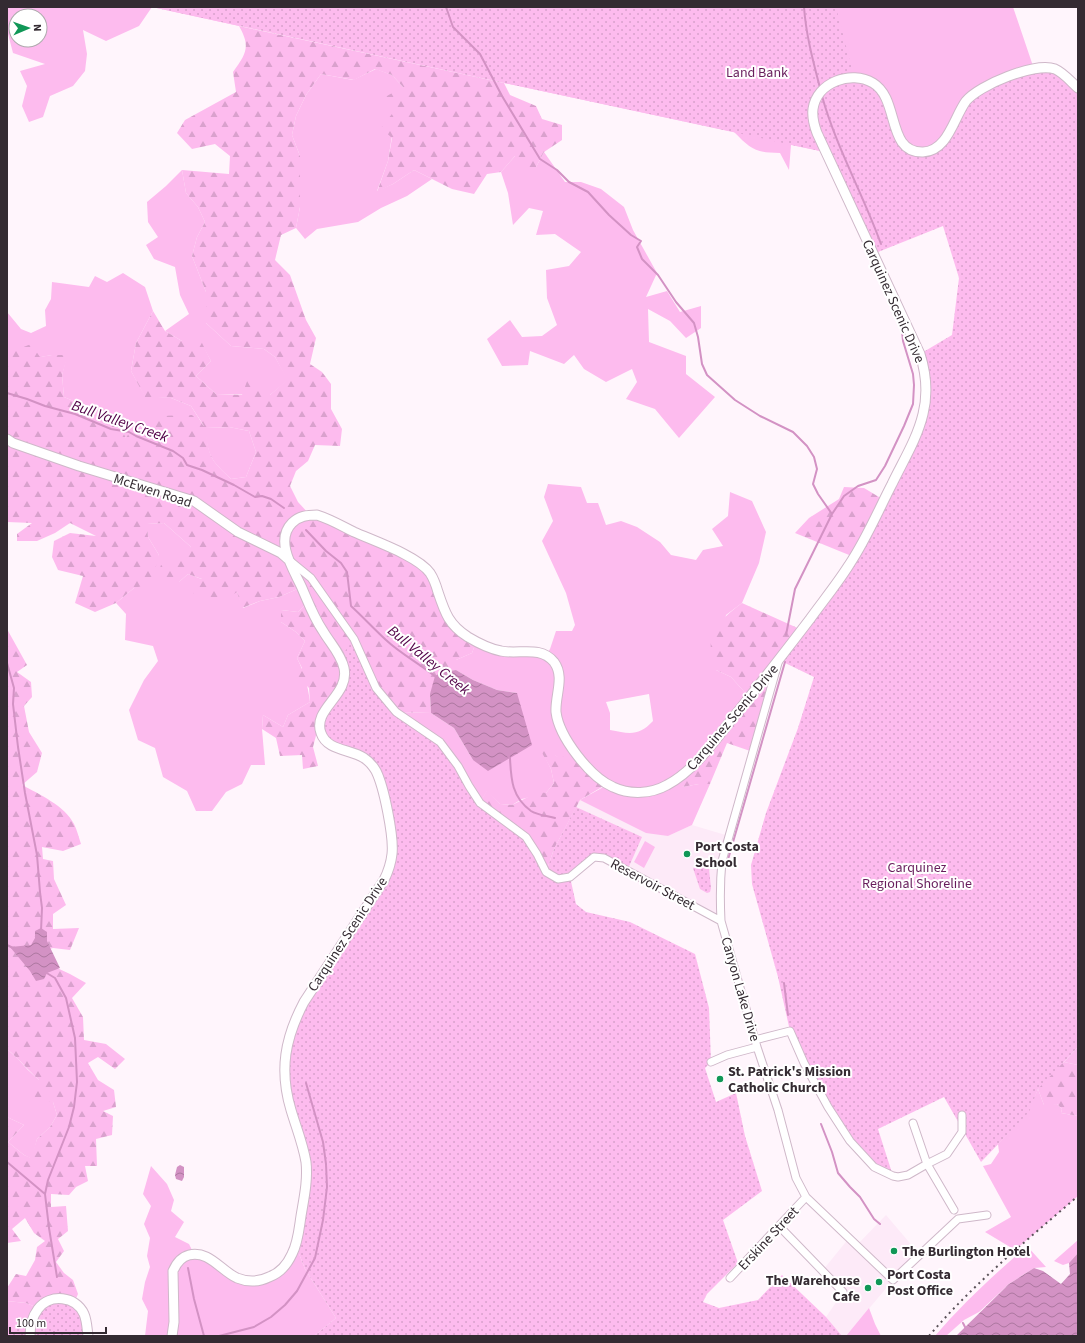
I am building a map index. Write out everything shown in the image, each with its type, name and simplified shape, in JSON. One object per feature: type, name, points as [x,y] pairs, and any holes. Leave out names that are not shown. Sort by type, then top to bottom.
[{"type":"street","name":"Carquinez Scenic Drive","points":[[172,1336],[174,1322],[173,1271],[181,1259],[194,1254],[201,1255],[238,1278],[258,1281],[274,1276],[284,1267],[296,1246],[306,1176],[306,1162],[290,1109],[285,1081],[285,1054],[288,1040],[297,1014],[379,888],[387,874],[391,861],[392,846],[389,826],[381,783],[376,771],[363,757],[330,745],[321,735],[320,720],[342,687],[344,681],[344,669],[340,658],[318,624],[289,560],[285,543],[286,531],[299,518],[310,515],[323,517],[408,557],[423,566],[432,576],[446,616],[455,628],[476,642],[493,649],[510,653],[534,651],[541,653],[555,664],[559,675],[556,712],[564,734],[580,759],[593,773],[607,784],[625,791],[642,792],[657,790],[671,783],[686,772],[704,753],[779,660],[834,588],[860,547],[915,436],[923,415],[926,398],[925,372],[918,349],[817,132],[813,117],[813,109],[818,97],[826,87],[837,80],[849,78],[864,79],[874,84],[885,95],[895,128],[901,141],[911,150],[923,152],[935,148],[940,144],[949,132],[966,101],[977,91],[989,84],[1026,71],[1047,67],[1059,72],[1078,88]]},
{"type":"street","name":"McEwen Road","points":[[7,440],[79,466],[194,501],[238,532],[281,554],[289,560]]},
{"type":"street","name":"Reservoir Street","points":[[289,560],[311,578],[354,639],[376,688],[396,712],[440,742],[458,766],[480,803],[526,837],[546,872],[558,879],[570,877],[594,858],[604,858],[721,921]]},
{"type":"street","name":"Canyon Lake Drive","points":[[779,660],[722,861],[720,887],[721,921],[756,1043],[778,1110],[796,1178],[806,1197],[893,1280],[958,1219],[987,1215]]},
{"type":"street","points":[[711,1062],[756,1043],[790,1031],[804,1062],[828,1107],[850,1141],[874,1167],[898,1177],[908,1175],[947,1154],[962,1132],[962,1115]]},
{"type":"street","points":[[913,1123],[927,1164],[954,1210]]},
{"type":"street","name":"Erskine Street","points":[[730,1278],[806,1197]]},
{"type":"street","points":[[779,1226],[843,1292]]},
{"type":"street","points":[[30,1336],[32,1322],[38,1308],[45,1302],[57,1298],[74,1302],[80,1308],[85,1315],[88,1336]]},
{"type":"shaded area","points":[[580,800],[668,836],[692,825],[729,836],[722,861],[721,921],[604,858],[554,849]]},
{"type":"shaded area","points":[[886,1215],[920,1255],[893,1280],[846,1336],[842,1336],[826,1317],[843,1292],[823,1270],[849,1238],[857,1245]]},
{"type":"green space","points":[[7,7],[152,7],[139,26],[106,41],[83,30],[87,54],[85,71],[73,86],[50,96],[43,117],[29,122],[22,106],[27,86],[20,71],[45,64],[13,53],[12,48],[48,48],[48,8],[8,8],[8,34]]},
{"type":"green space","points":[[152,7],[250,7],[239,26]]},
{"type":"green space","name":"Carquinez Regional Shoreline","points":[[152,7],[836,7],[854,77],[874,84],[906,146],[935,149],[977,91],[1047,67],[1078,88],[1078,1047],[1038,1089],[1029,1112],[981,1162],[944,1097],[878,1129],[893,1176],[874,1167],[850,1141],[790,1031],[778,977],[752,884],[751,865],[766,813],[798,728],[814,677],[779,660],[848,567],[923,415],[920,354],[952,335],[959,278],[943,226],[873,254],[825,152]]},
{"type":"green space","name":"Land Bank","points":[[802,7],[1013,7],[1034,69],[935,149],[825,152],[791,145],[789,170],[780,153],[765,152],[754,149],[734,132],[504,83]]},
{"type":"green space","points":[[239,26],[504,83],[510,95],[536,106],[542,119],[562,125],[562,140],[544,152],[536,167],[522,169],[515,156],[501,172],[487,174],[474,194],[452,189],[414,170],[393,184],[377,192],[388,161],[392,138],[381,128],[395,110],[385,97],[403,87],[392,75],[375,69],[354,80],[321,74],[306,95],[296,116],[292,135],[300,156],[300,207],[296,228],[281,235],[275,260],[290,275],[306,320],[316,338],[310,364],[322,372],[331,384],[331,409],[342,429],[340,446],[315,445],[308,461],[296,471],[290,486],[298,502],[310,515],[423,566],[444,609],[476,642],[472,653],[456,660],[456,670],[442,672],[430,694],[431,713],[396,712],[345,674],[320,720],[313,747],[318,766],[303,769],[302,755],[280,756],[276,738],[262,729],[263,715],[283,727],[288,715],[310,702],[309,688],[298,677],[302,668],[297,658],[305,641],[296,632],[281,622],[281,610],[298,612],[308,602],[302,587],[279,597],[260,601],[242,608],[237,592],[218,604],[193,593],[202,579],[188,574],[179,582],[165,582],[157,577],[161,565],[177,563],[177,555],[191,547],[164,523],[147,524],[148,537],[159,555],[151,584],[134,588],[116,603],[95,612],[75,603],[83,576],[58,570],[52,557],[54,541],[70,533],[96,536],[70,523],[55,533],[37,541],[17,541],[17,534],[32,523],[7,522],[7,363],[16,350],[31,344],[40,357],[68,355],[62,375],[64,397],[83,405],[101,418],[119,424],[126,438],[137,420],[158,416],[192,415],[204,426],[191,406],[171,398],[145,397],[131,371],[136,343],[153,311],[165,331],[182,341],[201,341],[211,361],[196,376],[216,394],[242,395],[250,373],[270,395],[287,380],[275,357],[264,349],[231,346],[206,323],[206,292],[192,256],[197,237],[205,222],[198,207],[186,193],[182,170],[229,174],[230,156],[215,144],[192,149],[177,133],[185,120],[236,92],[233,72],[244,55],[246,45],[243,33]],"holes":[[[229,427],[249,431],[256,452],[246,477],[231,479],[219,467],[212,457],[208,446],[206,428]]]},
{"type":"green space","points":[[376,69],[392,75],[403,87],[396,110],[388,161],[377,191],[393,184],[414,170],[432,179],[407,196],[381,208],[358,222],[317,229],[305,239],[296,228],[300,207],[300,156],[292,135],[296,116],[306,95],[321,74],[353,80]]},
{"type":"green space","points":[[544,152],[565,182],[581,182],[601,189],[624,207],[633,230],[657,273],[646,297],[667,291],[680,312],[701,306],[701,328],[686,338],[670,321],[648,309],[649,342],[686,356],[686,374],[715,397],[679,438],[655,409],[626,399],[637,382],[632,369],[606,382],[584,369],[574,355],[564,364],[530,351],[528,365],[502,366],[487,339],[510,320],[522,337],[542,336],[557,325],[547,298],[546,270],[569,266],[581,252],[555,234],[536,235],[543,211],[529,208],[513,225],[508,193],[501,172],[516,155],[536,167]]},
{"type":"green space","points":[[182,170],[186,193],[198,207],[205,222],[197,237],[192,256],[206,292],[206,323],[231,346],[264,349],[275,357],[288,380],[270,395],[216,394],[196,376],[211,361],[200,341],[182,341],[165,331],[189,314],[180,295],[175,267],[154,259],[146,245],[158,237],[148,222],[147,202]]},
{"type":"green space","points":[[123,273],[145,287],[153,311],[136,343],[131,371],[145,396],[171,398],[191,406],[205,428],[126,438],[119,424],[101,418],[83,405],[64,397],[62,375],[67,355],[52,355],[7,363],[7,312],[21,329],[31,333],[46,326],[45,310],[51,299],[52,282],[89,287],[95,276],[107,282]]},
{"type":"green space","points":[[229,427],[249,431],[256,452],[246,477],[231,479],[219,467],[209,452],[205,428]]},
{"type":"green space","points":[[548,484],[581,487],[587,503],[598,503],[606,525],[621,521],[637,527],[660,542],[671,555],[696,560],[703,550],[723,546],[712,529],[728,516],[730,492],[752,501],[766,532],[759,563],[742,603],[726,615],[716,670],[731,677],[749,697],[682,787],[710,784],[692,825],[668,836],[646,833],[580,800],[607,785],[556,756],[542,751],[551,769],[554,783],[546,793],[522,799],[512,805],[500,804],[487,791],[480,803],[396,712],[431,713],[454,728],[473,760],[517,693],[497,690],[473,680],[456,670],[456,660],[472,653],[476,642],[546,655],[550,649],[556,631],[572,631],[575,625],[566,593],[542,541],[553,521],[544,497]],"holes":[[[649,694],[653,721],[648,726],[634,733],[610,730],[610,713],[606,702]]]},
{"type":"green space","points":[[844,487],[864,488],[884,500],[854,557],[795,533],[809,518],[839,499]]},
{"type":"green space","points":[[164,523],[191,547],[179,582],[188,574],[237,592],[243,608],[260,601],[279,597],[302,587],[308,602],[298,612],[281,610],[281,622],[296,632],[305,641],[297,658],[305,679],[310,702],[288,715],[283,727],[263,715],[262,729],[265,765],[251,765],[242,784],[226,792],[212,811],[196,811],[187,791],[163,777],[155,748],[138,740],[129,710],[144,680],[158,661],[153,646],[125,640],[126,614],[116,603],[134,588],[159,555],[148,537],[146,524]]},
{"type":"green space","points":[[742,603],[802,630],[779,660],[753,752],[727,743],[710,784],[682,787],[676,780],[749,697],[731,677],[716,670],[711,651],[712,636],[716,629],[730,612]]},
{"type":"green space","points":[[7,629],[27,665],[17,672],[31,682],[32,697],[24,706],[29,732],[42,753],[37,772],[22,785],[51,801],[70,818],[77,831],[81,844],[63,851],[42,847],[43,859],[53,861],[54,879],[66,905],[53,914],[53,929],[79,928],[70,950],[53,948],[29,955],[86,983],[72,998],[83,1017],[84,1040],[106,1044],[125,1059],[115,1069],[98,1057],[88,1063],[98,1080],[114,1090],[116,1107],[103,1111],[113,1116],[112,1135],[96,1139],[97,1166],[85,1166],[88,1181],[76,1187],[69,1195],[51,1194],[51,1207],[66,1206],[68,1231],[58,1239],[64,1251],[56,1262],[64,1273],[73,1280],[78,1294],[74,1303],[38,1308],[26,1303],[7,1301],[7,1288],[16,1274],[26,1276],[35,1260],[37,1247],[45,1241],[34,1233],[25,1218],[12,1229],[21,1241],[7,1243],[7,1117],[24,1125],[8,1142],[24,1155],[31,1158],[37,1139],[50,1127],[57,1115],[53,1102],[34,1098],[39,1080],[7,1049]]},
{"type":"green space","points":[[354,639],[376,688],[395,712],[440,742],[480,803],[526,837],[546,872],[554,849],[576,807],[642,837],[627,871],[595,857],[570,877],[576,904],[586,912],[630,922],[695,954],[709,1008],[711,1062],[705,1068],[716,1102],[736,1093],[745,1136],[762,1191],[723,1220],[738,1263],[707,1294],[703,1302],[719,1308],[758,1300],[782,1275],[826,1317],[842,1336],[314,1336],[336,1318],[305,1269],[296,1246],[306,1176],[286,1093],[292,1027],[379,889],[392,846],[372,765],[335,747],[319,728],[341,687],[340,658]]},
{"type":"green space","points":[[548,747],[556,756],[580,759],[607,784],[580,800],[554,849],[546,872],[480,803],[487,790],[500,804],[512,805],[538,792],[546,793],[554,783],[551,769],[541,751]]},
{"type":"green space","points":[[645,841],[655,847],[644,868],[634,862]]},
{"type":"green space","points":[[708,859],[711,888],[710,892],[707,893],[700,889],[693,868],[700,866],[699,862]]},
{"type":"green space","points":[[1078,1047],[1078,1065],[1064,1062]]},
{"type":"green space","points":[[7,1049],[39,1080],[53,1102],[57,1115],[50,1127],[37,1139],[32,1159],[24,1155],[8,1142],[24,1125],[7,1117]]},
{"type":"green space","points":[[1064,1062],[1078,1065],[1078,1116],[1061,1113],[1062,1109],[1057,1104],[1050,1106],[1044,1105],[1038,1089],[1043,1077]]},
{"type":"green space","points":[[1038,1089],[1044,1105],[1057,1104],[1062,1109],[1061,1113],[1078,1116],[1078,1196],[1015,1250],[985,1232],[1011,1217],[983,1166],[991,1164],[999,1152],[998,1144],[1028,1112]]},
{"type":"green space","points":[[151,1166],[167,1184],[174,1200],[171,1211],[184,1222],[175,1237],[189,1244],[194,1254],[238,1278],[274,1276],[296,1246],[305,1269],[336,1318],[314,1336],[145,1336],[148,1311],[142,1299],[145,1282],[150,1267],[147,1256],[150,1238],[144,1224],[151,1206],[143,1194]]},
{"type":"green space","points":[[1078,1240],[1078,1253],[1069,1263],[1063,1265],[1054,1261]]},
{"type":"green space","points":[[1027,1246],[1046,1267],[1034,1268],[1009,1284],[979,1312],[964,1320],[946,1336],[935,1336],[980,1289]]},
{"type":"green space","points":[[51,1300],[80,1308],[88,1336],[7,1336],[7,1329],[30,1329],[31,1322]]},
{"type":"green space","points":[[7,1301],[26,1303],[38,1308],[85,1315],[7,1336]]},
{"type":"green space","points":[[869,1308],[881,1336],[846,1336]]},
{"type":"water","points":[[456,670],[473,680],[497,690],[517,693],[532,745],[488,771],[473,760],[454,728],[431,713],[430,694],[435,676],[442,672]]},
{"type":"water","points":[[41,928],[47,932],[47,941],[60,968],[47,973],[44,979],[36,981],[30,971],[10,947],[31,945],[35,938],[35,931]]},
{"type":"water","points":[[180,1165],[184,1167],[184,1177],[182,1181],[176,1179],[175,1175],[177,1167]]},
{"type":"water","points":[[1078,1253],[1078,1336],[956,1336],[1009,1284],[1034,1268],[1043,1271],[1061,1284],[1070,1274],[1069,1263]]},
{"type":"waterway","points":[[446,7],[453,27],[480,54],[502,96],[540,159],[557,170],[569,182],[588,192],[609,215],[631,235],[641,241],[637,247],[642,259],[658,275],[676,302],[694,323],[698,337],[702,364],[707,375],[735,400],[760,416],[793,432],[807,446],[814,457],[817,469],[813,484],[832,514]]},
{"type":"waterway","points":[[804,7],[808,38],[820,88]]},
{"type":"waterway","points":[[822,96],[842,152],[881,244]]},
{"type":"waterway","points":[[786,635],[795,589],[832,514],[844,496],[858,486],[876,480],[885,466],[913,404],[913,374],[903,341],[902,331]]},
{"type":"waterway","name":"Bull Valley Creek","points":[[7,393],[45,406],[75,414],[111,429],[129,432],[173,451],[183,458],[187,465],[202,470],[234,485],[255,497],[262,496],[271,499],[284,508]]},
{"type":"waterway","name":"Bull Valley Creek","points":[[306,530],[326,551],[341,563],[347,572],[351,606],[392,645],[436,677]]},
{"type":"waterway","points":[[727,863],[785,662]]},
{"type":"waterway","points":[[7,663],[14,688],[13,704],[18,747],[37,855],[42,908],[41,931]]},
{"type":"waterway","name":"Bull Valley Creek","points":[[508,756],[510,758],[512,781],[516,794],[520,800],[531,811],[555,818]]},
{"type":"waterway","points":[[7,945],[13,948]]},
{"type":"waterway","points":[[45,972],[55,978],[66,998],[75,1038],[77,1082],[74,1107],[69,1127],[48,1180],[45,1194],[57,1277]]},
{"type":"waterway","name":"Bull Valley Creek","points":[[784,983],[788,1015]]},
{"type":"waterway","points":[[219,1336],[254,1327],[271,1317],[285,1305],[297,1291],[315,1258],[323,1220],[327,1187],[326,1164],[323,1142],[306,1083]]},
{"type":"waterway","name":"Bull Valley Creek","points":[[821,1124],[832,1152],[838,1173],[860,1197],[874,1219],[880,1224]]},
{"type":"waterway","points":[[7,1162],[45,1194]]},
{"type":"waterway","points":[[188,1268],[194,1299],[204,1336]]},
{"type":"waterway","name":"Bull Valley Creek","points":[[963,1323],[965,1327]]},
{"type":"railway","points":[[929,1336],[982,1281],[1078,1196]]},
{"type":"place","name":"Port Costa School","points":[[687,854]]},
{"type":"place","name":"St. Patrick's Mission Catholic Church","points":[[720,1079]]},
{"type":"place","name":"The Burlington Hotel","points":[[894,1251]]},
{"type":"place","name":"Port Costa Post Office","points":[[879,1282]]},
{"type":"place","name":"The Warehouse Cafe","points":[[868,1288]]}]
